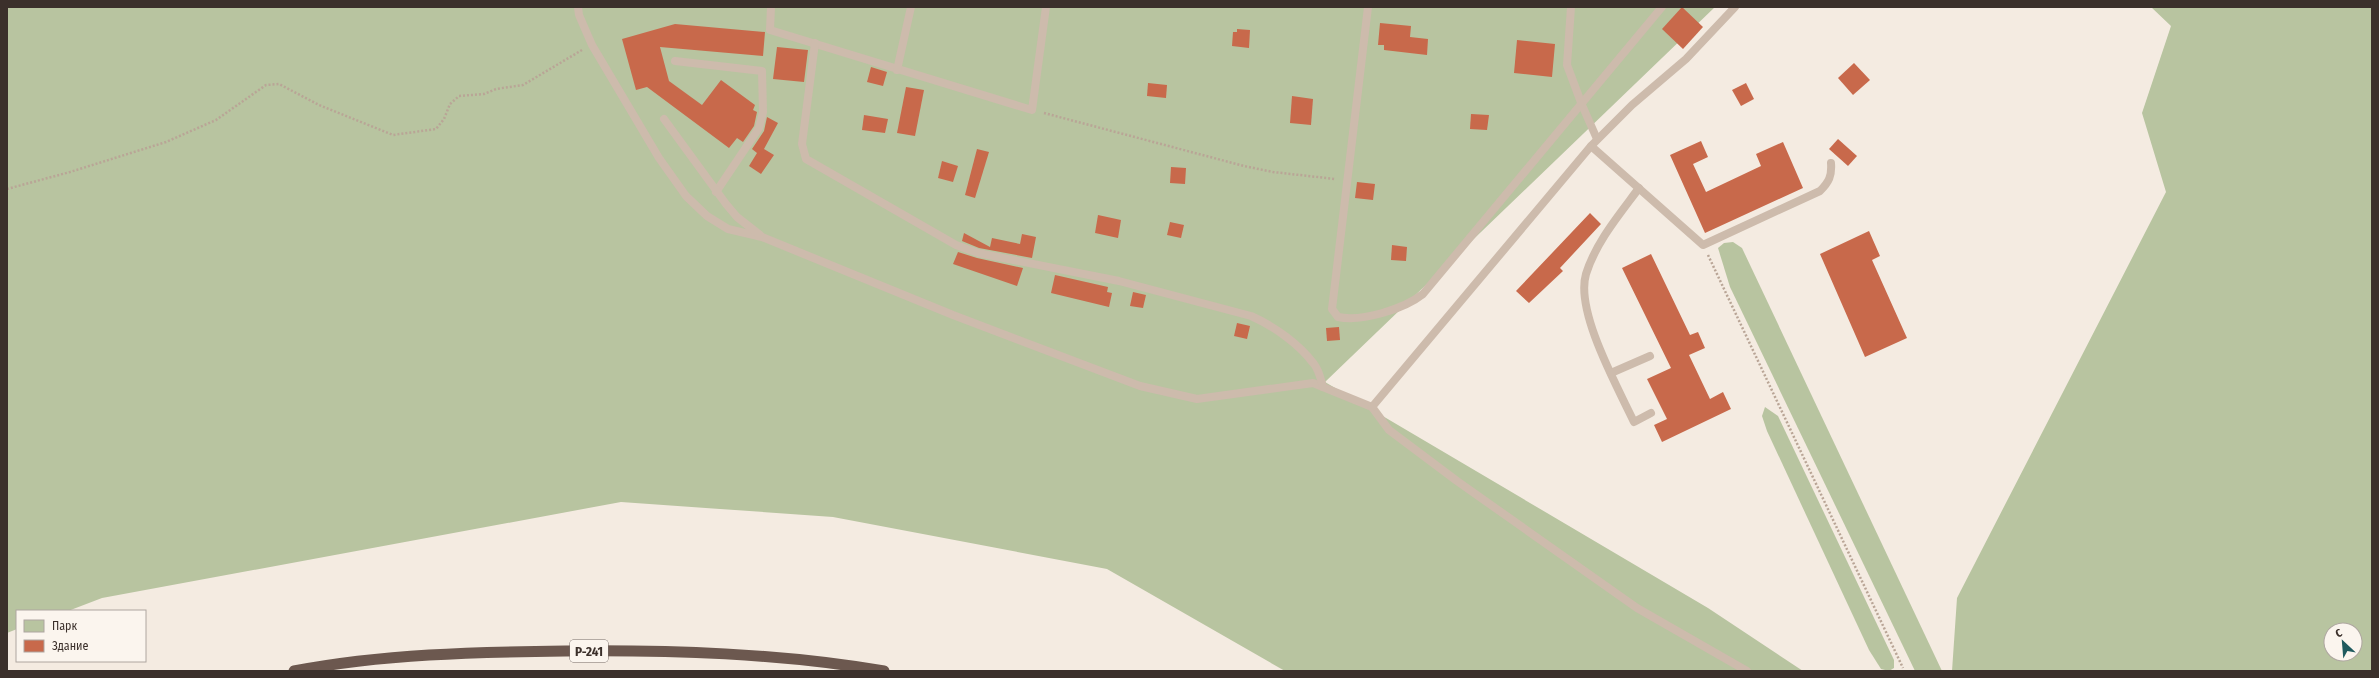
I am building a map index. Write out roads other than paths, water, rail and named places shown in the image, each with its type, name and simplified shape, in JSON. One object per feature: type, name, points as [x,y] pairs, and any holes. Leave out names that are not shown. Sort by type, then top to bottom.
[{"type":"highway","name":"Р-241","points":[[294,671],[400,657],[496,652],[627,650],[811,661],[884,671]]},
{"type":"lane","points":[[578,7],[579,15],[592,45],[659,158],[686,196],[707,216],[728,229],[762,237],[953,314],[1140,386],[1197,399],[1291,384],[1313,383],[1372,407],[1389,430],[1476,495],[1637,608],[1747,671]]},
{"type":"lane","points":[[771,7],[770,30],[1032,110],[1046,7]]},
{"type":"lane","points":[[897,70],[911,7]]},
{"type":"lane","points":[[1368,7],[1332,309],[1338,317],[1349,319],[1394,309],[1415,300],[1423,294],[1582,105],[1662,7]]},
{"type":"lane","points":[[1572,7],[1567,65],[1597,139]]},
{"type":"lane","points":[[1372,407],[1597,139],[1632,105],[1686,59],[1735,7]]},
{"type":"lane","points":[[815,43],[802,144],[806,159],[956,245],[978,253],[1118,281],[1251,316],[1265,322],[1300,349],[1315,365],[1323,387]]},
{"type":"lane","points":[[675,61],[762,70],[763,112],[759,128],[716,192]]},
{"type":"lane","points":[[664,119],[716,192],[737,217],[762,237]]},
{"type":"lane","points":[[1591,146],[1703,245],[1820,191],[1829,182],[1832,172],[1831,163]]},
{"type":"lane","points":[[1639,188],[1609,228],[1586,274],[1584,288],[1586,312],[1611,373],[1634,422],[1651,413]]},
{"type":"lane","points":[[1611,373],[1650,356]]}]
